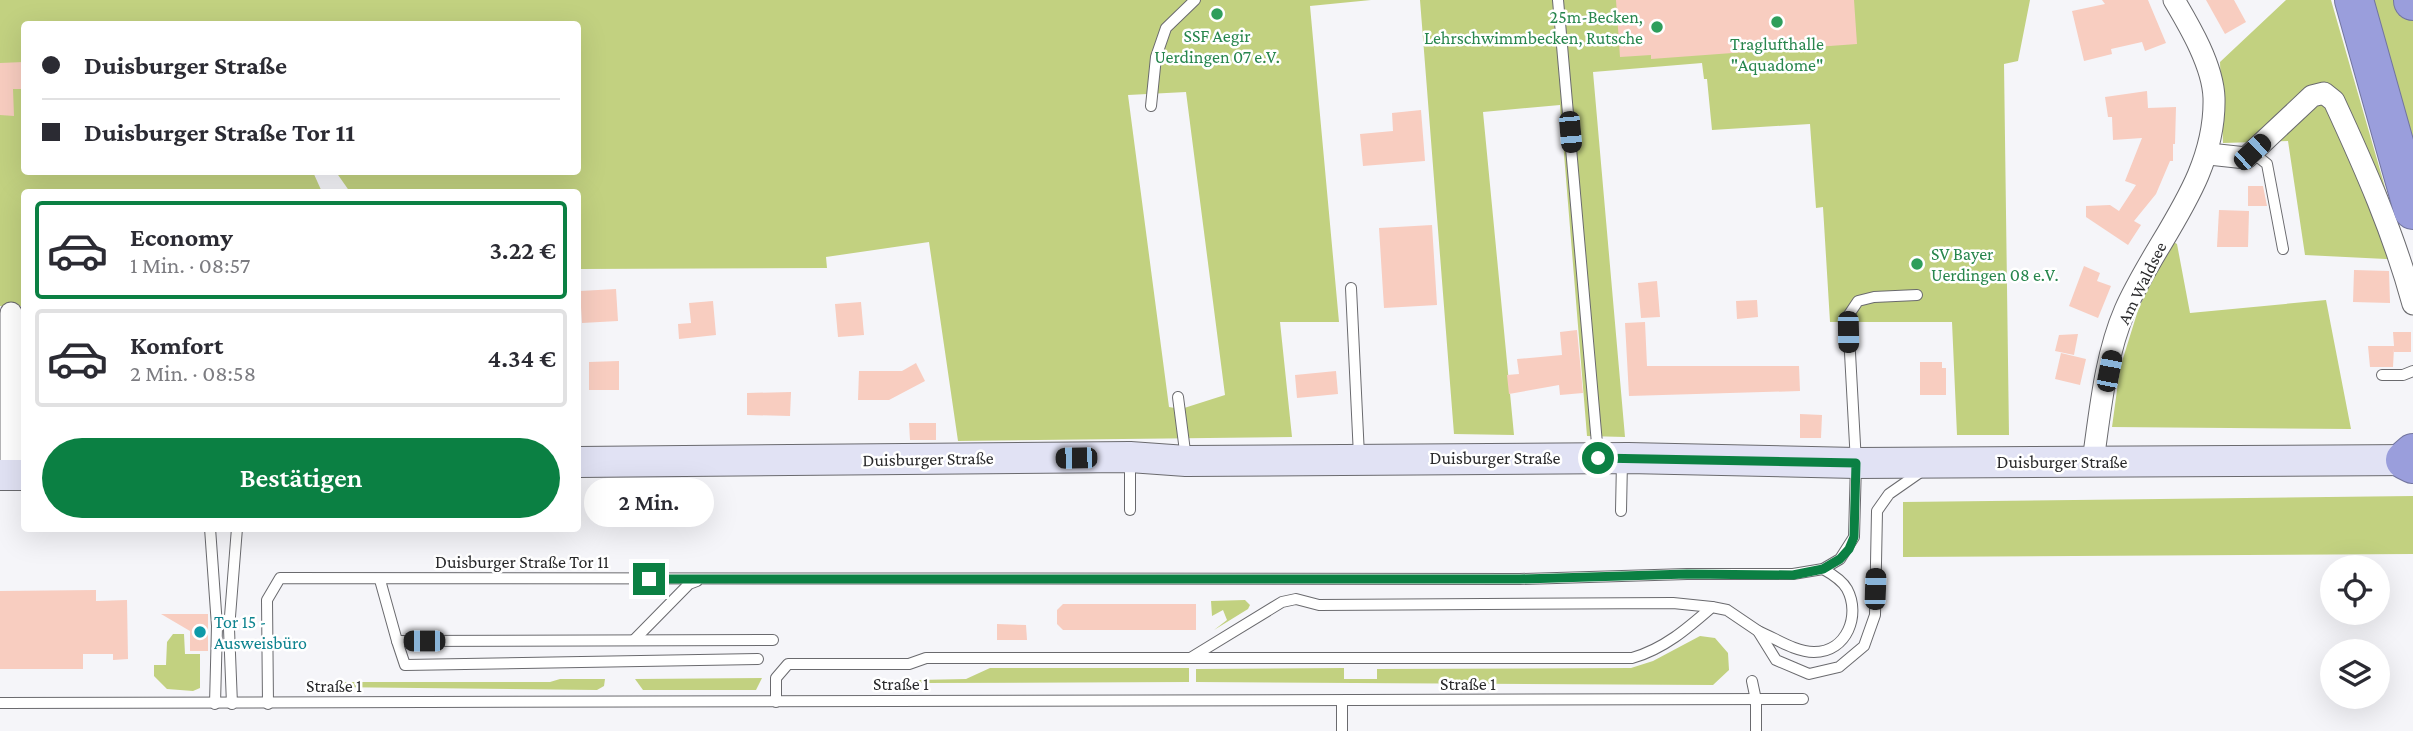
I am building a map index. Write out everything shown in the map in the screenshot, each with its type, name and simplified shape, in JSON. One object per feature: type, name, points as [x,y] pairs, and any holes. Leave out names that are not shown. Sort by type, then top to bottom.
[{"type":"highway","points":[[2354,0],[2413,210]]},
{"type":"main road","name":"Duisburger Straße","points":[[581,463],[1130,457],[1186,461],[1610,458],[1856,463],[2093,461],[2198,464],[2411,459]]},
{"type":"street","name":"Am Waldsee","points":[[2093,461],[2113,347],[2124,312],[2151,259],[2192,191],[2208,154],[2214,96],[2198,42],[2174,0]]},
{"type":"street","points":[[2208,154],[2246,158],[2312,96],[2324,93],[2334,102],[2390,229],[2413,304]]},
{"type":"street","points":[[12,313],[12,475]]},
{"type":"lane","points":[[1151,106],[1156,57],[1166,28],[1195,0]]},
{"type":"lane","points":[[1558,0],[1610,458],[1621,511]]},
{"type":"lane","points":[[2252,152],[2267,164],[2283,249]]},
{"type":"lane","points":[[1352,288],[1359,458]]},
{"type":"lane","points":[[1192,657],[1282,602],[1296,599],[1319,605],[1673,603],[1727,610],[1759,631],[1798,649],[1815,652],[1833,648],[1846,636],[1853,620],[1853,603],[1846,586],[1823,569],[1840,559],[1854,537],[1856,463],[1848,316],[1858,301],[1917,295]]},
{"type":"lane","points":[[2382,375],[2403,375],[2413,371]]},
{"type":"lane","points":[[1178,397],[1186,461]]},
{"type":"lane","points":[[1130,457],[1130,510]]},
{"type":"lane","points":[[1759,631],[1776,660],[1809,674],[1839,667],[1864,646],[1875,615],[1877,511],[1889,494],[1935,463]]},
{"type":"lane","points":[[210,532],[216,602],[215,704]]},
{"type":"lane","points":[[232,704],[229,629],[237,532]]},
{"type":"lane","name":"Duisburger Straße Tor 11","points":[[268,704],[267,600],[281,578],[1520,579],[1687,574],[1793,575],[1823,569]]},
{"type":"lane","points":[[634,640],[689,584],[703,578]]},
{"type":"lane","points":[[380,580],[405,664],[758,659]]},
{"type":"lane","points":[[216,602],[232,602]]},
{"type":"lane","points":[[776,702],[776,678],[788,664],[909,664],[926,659],[1192,657],[1632,658],[1647,654],[1684,632],[1712,607]]},
{"type":"lane","points":[[397,641],[773,640]]},
{"type":"lane","points":[[1752,681],[1756,700],[1756,731]]},
{"type":"lane","name":"Straße 1","points":[[0,703],[1803,699]]},
{"type":"lane","points":[[1342,702],[1342,731]]},
{"type":"green space","points":[[0,0],[1371,0],[1310,6],[1339,322],[1280,322],[1292,437],[958,441],[929,242],[826,257],[827,268],[581,269],[581,189],[348,189],[338,175],[581,175],[581,21],[21,21],[21,175],[314,175],[321,189],[21,189],[21,306],[0,306]],"holes":[[[1186,92],[1225,395],[1181,409],[1169,407],[1128,95]]]},
{"type":"green space","name":"SV Bayer Uerdingen 08 e.V.","points":[[1420,0],[2030,0],[2018,61],[2004,64],[2009,435],[1957,435],[1952,322],[1830,322],[1823,207],[1816,208],[1810,124],[1712,130],[1707,79],[1704,79],[1702,63],[1593,72],[1625,437],[1587,436],[1560,105],[1483,112],[1514,435],[1454,434]]},
{"type":"green space","points":[[2286,0],[2331,0],[2406,260],[2305,255],[2288,141],[2223,143],[2220,62]]},
{"type":"green space","points":[[2365,0],[2413,0],[2413,164]]},
{"type":"green space","points":[[2172,241],[2177,244],[2190,313],[2326,300],[2351,429],[2112,427],[2120,368],[2139,307]]},
{"type":"green space","points":[[2413,496],[2413,554],[1903,557],[1903,502]]},
{"type":"green space","points":[[1245,600],[1250,605],[1248,609],[1214,630],[1227,620],[1223,610],[1212,616],[1211,601]]},
{"type":"green space","points":[[173,634],[184,634],[185,654],[200,654],[200,688],[193,691],[167,689],[154,676],[154,665],[166,665],[167,642]]},
{"type":"green space","points":[[1700,636],[1715,638],[1728,653],[1729,670],[1713,685],[1196,682],[1196,669],[1344,668],[1344,679],[1377,679],[1377,669],[1631,668],[1653,661]]},
{"type":"green space","points":[[990,668],[1189,668],[1189,682],[922,683],[918,680],[966,679]]},
{"type":"green space","points":[[762,678],[756,690],[643,690],[635,679]]},
{"type":"green space","points":[[560,679],[605,679],[604,686],[597,690],[327,687],[327,682],[550,682]]},
{"type":"building","name":"Traglufthalle \"Aquadome\"","points":[[1616,0],[1854,0],[1857,44],[1651,59],[1651,55],[1620,57]]},
{"type":"building","points":[[2102,0],[2148,0],[2166,43],[2145,51],[2142,42],[2111,49],[2112,54],[2084,61],[2072,11],[2105,4]]},
{"type":"building","points":[[2206,0],[2234,0],[2246,22],[2225,34]]},
{"type":"building","points":[[21,62],[21,89],[13,89],[14,116],[0,115],[0,63]]},
{"type":"building","points":[[2147,91],[2148,108],[2176,107],[2173,161],[2170,161],[2156,194],[2134,221],[2141,225],[2128,245],[2086,217],[2086,206],[2110,205],[2119,211],[2136,185],[2125,181],[2142,138],[2113,140],[2112,117],[2108,117],[2105,97]]},
{"type":"building","points":[[1421,110],[1425,161],[1363,166],[1360,134],[1393,131],[1392,113]]},
{"type":"building","points":[[2248,186],[2263,186],[2267,206],[2248,206]]},
{"type":"building","points":[[2219,210],[2249,211],[2248,247],[2217,247]]},
{"type":"building","points":[[1432,225],[1437,305],[1384,308],[1379,228]]},
{"type":"building","points":[[2084,266],[2100,273],[2097,281],[2111,286],[2098,318],[2069,306]]},
{"type":"building","points":[[2354,270],[2389,271],[2390,303],[2353,302]]},
{"type":"building","points":[[1657,281],[1660,317],[1641,318],[1638,283]]},
{"type":"building","points":[[616,289],[618,321],[582,323],[581,291]]},
{"type":"building","points":[[1757,300],[1758,317],[1737,319],[1736,301]]},
{"type":"building","points":[[713,301],[716,335],[679,339],[678,324],[691,323],[689,303]]},
{"type":"building","points":[[861,302],[864,335],[838,337],[835,304]]},
{"type":"building","points":[[1645,322],[1647,366],[1799,366],[1800,391],[1629,396],[1625,323]]},
{"type":"building","points":[[1577,330],[1583,393],[1560,395],[1559,385],[1509,394],[1507,375],[1519,374],[1517,359],[1562,355],[1560,332]]},
{"type":"building","points":[[2393,332],[2411,332],[2411,352],[2394,352],[2394,348],[2393,367],[2370,367],[2368,346],[2394,346]]},
{"type":"building","points":[[2078,334],[2074,355],[2055,351],[2059,335]]},
{"type":"building","points":[[2061,353],[2086,359],[2080,385],[2055,379]]},
{"type":"building","points":[[619,361],[619,390],[589,390],[589,362]]},
{"type":"building","points":[[1920,362],[1942,362],[1942,368],[1946,368],[1946,395],[1920,395]]},
{"type":"building","points":[[916,363],[925,381],[889,400],[858,400],[859,371],[902,371]]},
{"type":"building","points":[[1336,371],[1338,394],[1297,398],[1295,375]]},
{"type":"building","points":[[791,392],[790,416],[747,415],[747,393]]},
{"type":"building","points":[[1800,414],[1822,415],[1821,438],[1800,438]]},
{"type":"building","points":[[909,423],[936,423],[936,440],[910,440]]},
{"type":"building","points":[[96,590],[96,601],[127,600],[128,659],[113,660],[113,654],[83,654],[83,669],[0,669],[0,591]]},
{"type":"building","points":[[1063,604],[1196,604],[1196,630],[1063,630],[1057,624],[1057,610]]},
{"type":"building","name":"Tor 15 - Ausweisbüro","points":[[161,614],[208,614],[208,651],[190,651],[190,631]]},
{"type":"building","points":[[997,624],[1026,625],[1027,640],[997,640]]},
{"type":"place","name":"SSF Aegir Uerdingen 07 e.V.","points":[[1217,14]]},
{"type":"place","name":"Traglufthalle \"Aquadome\"","points":[[1777,22]]},
{"type":"place","name":"25m-Becken, Lehrschwimmbecken, Rutsche","points":[[1657,27]]},
{"type":"place","name":"SV Bayer Uerdingen 08 e.V.","points":[[1917,264]]},
{"type":"place","name":"Tor 15 - Ausweisbüro","points":[[200,632]]},
{"type":"route","points":[[649,579],[1520,579],[1687,574],[1793,575],[1823,569],[1840,559],[1849,549],[1854,537],[1856,463],[1598,458]]}]
